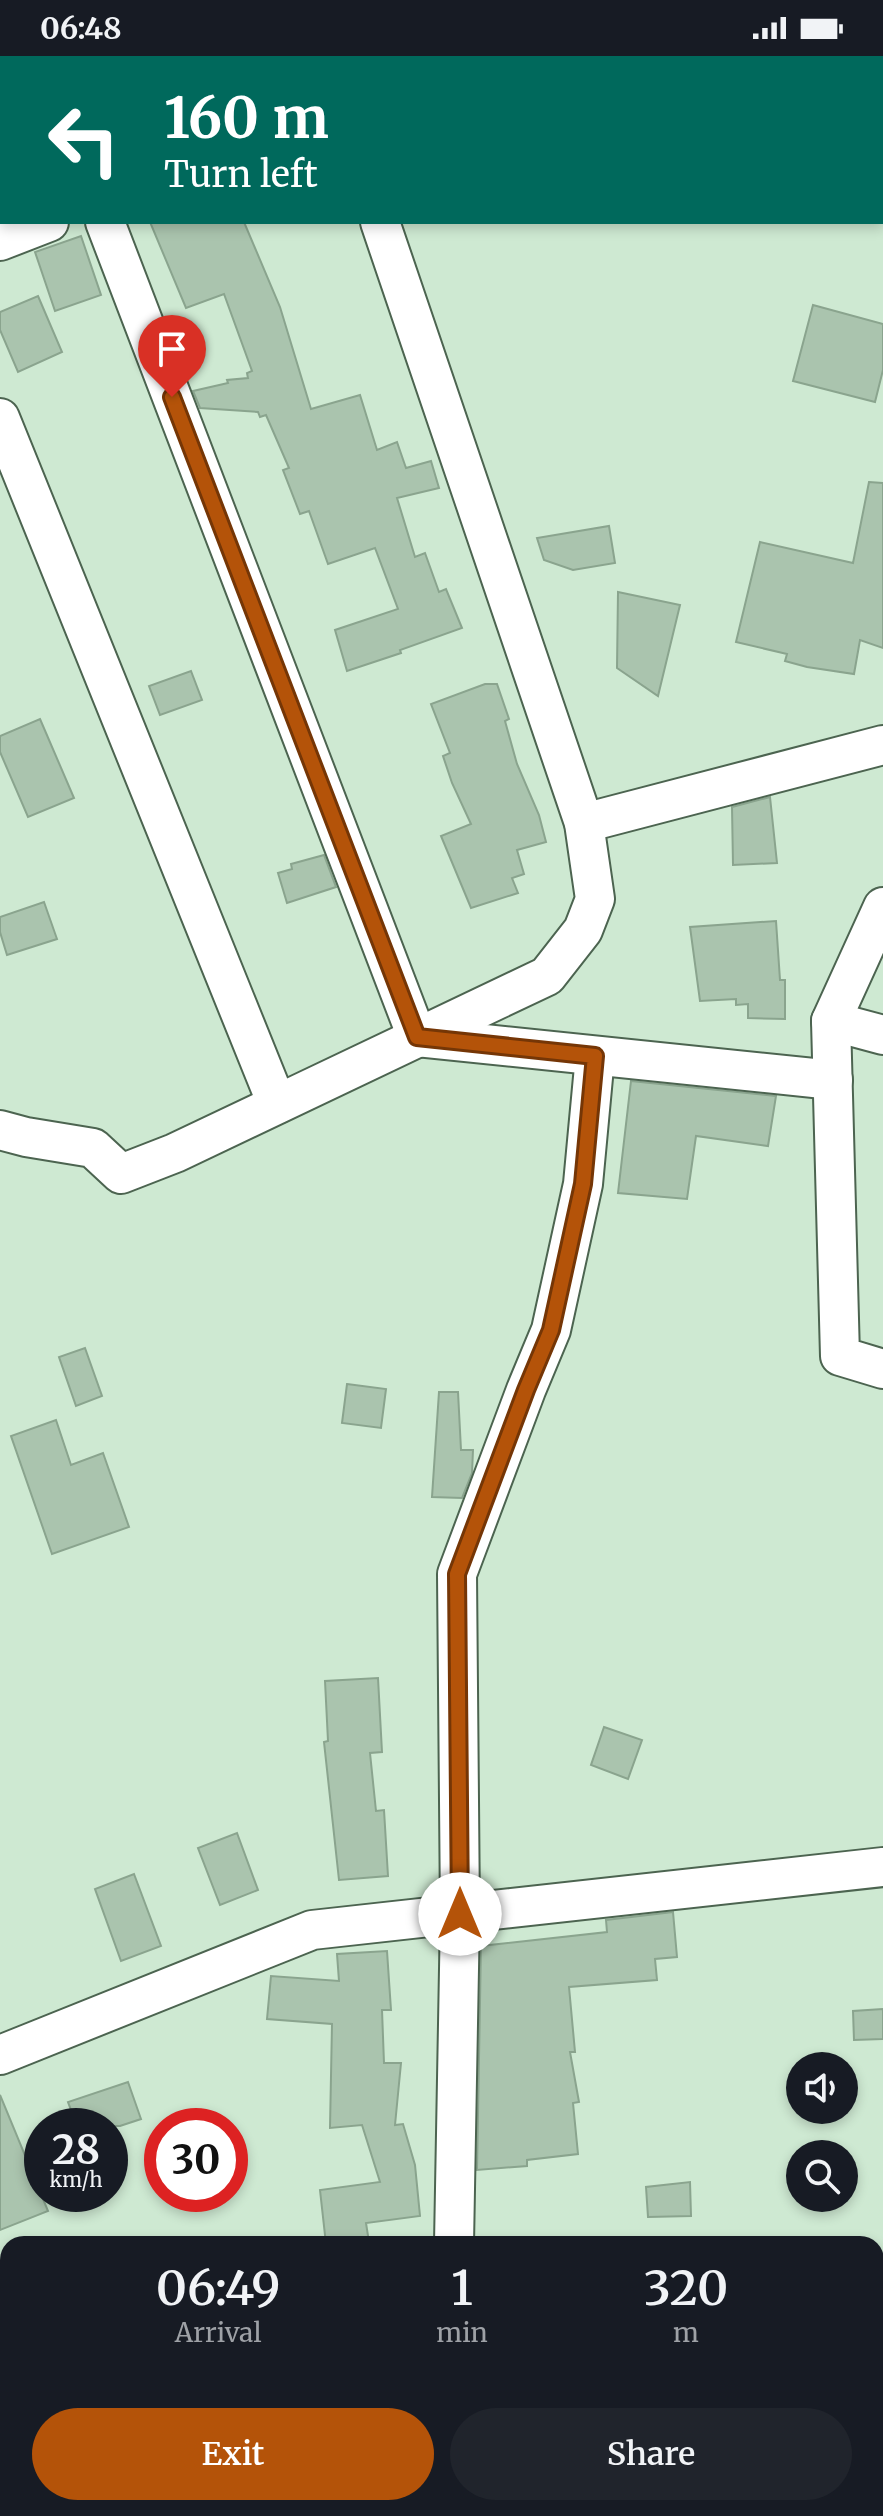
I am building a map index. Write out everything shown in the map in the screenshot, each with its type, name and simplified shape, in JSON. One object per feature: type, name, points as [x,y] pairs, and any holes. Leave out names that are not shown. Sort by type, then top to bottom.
[{"type":"street","points":[[0,241],[44,224]]},
{"type":"street","points":[[106,224],[417,1037]]},
{"type":"street","points":[[2,1127],[93,1148],[121,1174],[175,1153],[547,976],[583,930],[595,899],[584,823],[381,224]]},
{"type":"street","points":[[0,418],[277,1104]]},
{"type":"street","points":[[584,823],[883,745]]},
{"type":"street","points":[[883,907],[831,1021],[840,1356],[883,1369]]},
{"type":"street","points":[[831,1021],[883,1035]]},
{"type":"street","points":[[417,1037],[833,1080]]},
{"type":"street","points":[[454,2236],[460,1914],[457,1574],[551,1330],[583,1184],[595,1056]]},
{"type":"street","points":[[0,2055],[312,1930],[883,1867]]},
{"type":"building","points":[[151,224],[245,224],[280,307],[311,409],[360,395],[377,450],[397,442],[406,468],[431,461],[439,488],[397,498],[415,557],[425,553],[439,592],[446,589],[462,628],[347,671],[335,630],[398,609],[375,548],[328,564],[309,511],[300,514],[283,470],[289,468],[266,415],[260,417],[258,412],[200,408],[193,391],[228,383],[227,380],[248,378],[247,373],[252,371],[224,294],[186,308]]},
{"type":"building","points":[[81,236],[101,295],[55,311],[35,252]]},
{"type":"building","points":[[38,296],[62,352],[18,372],[0,330],[0,312]]},
{"type":"building","points":[[813,305],[883,324],[883,370],[875,402],[793,381]]},
{"type":"building","points":[[869,482],[883,483],[883,648],[860,640],[854,674],[807,667],[785,661],[787,654],[736,642],[760,542],[853,563]]},
{"type":"building","points":[[609,526],[615,563],[573,570],[544,560],[537,538]]},
{"type":"building","points":[[618,592],[680,605],[658,696],[617,668]]},
{"type":"building","points":[[191,671],[202,700],[160,715],[149,686]]},
{"type":"building","points":[[485,684],[497,684],[509,719],[505,721],[517,764],[539,815],[546,842],[517,850],[524,874],[512,878],[518,893],[471,908],[441,836],[471,824],[443,756],[450,753],[431,704]]},
{"type":"building","points":[[40,719],[74,798],[28,817],[0,752],[0,736]]},
{"type":"building","points":[[770,797],[777,863],[733,865],[732,807]]},
{"type":"building","points":[[324,855],[336,887],[287,903],[278,873],[292,869],[291,864]]},
{"type":"building","points":[[44,902],[57,939],[7,955],[0,932],[0,917]]},
{"type":"building","points":[[776,921],[780,980],[785,980],[785,1019],[748,1018],[748,1004],[736,1005],[736,999],[700,1001],[690,927]]},
{"type":"building","points":[[631,1081],[776,1096],[768,1146],[696,1136],[687,1199],[618,1193]]},
{"type":"building","points":[[85,1348],[102,1396],[76,1406],[59,1357]]},
{"type":"building","points":[[347,1384],[386,1389],[381,1428],[342,1423]]},
{"type":"building","points":[[439,1392],[458,1392],[461,1450],[473,1450],[472,1473],[462,1498],[432,1497]]},
{"type":"building","points":[[56,1420],[71,1465],[103,1453],[129,1527],[52,1554],[11,1436]]},
{"type":"building","points":[[378,1678],[382,1752],[370,1753],[376,1811],[384,1810],[388,1876],[339,1880],[324,1742],[328,1741],[325,1681]]},
{"type":"building","points":[[604,1727],[642,1740],[628,1779],[591,1765]]},
{"type":"building","points":[[237,1833],[258,1890],[220,1905],[198,1848]]},
{"type":"building","points":[[134,1874],[161,1946],[121,1961],[95,1889]]},
{"type":"building","points":[[673,1912],[677,1957],[655,1959],[657,1980],[569,1987],[575,2052],[570,2052],[579,2102],[573,2103],[578,2154],[527,2160],[527,2166],[477,2170],[481,1946],[607,1932],[606,1920]]},
{"type":"building","points":[[387,1951],[391,2010],[382,2010],[384,2063],[401,2063],[395,2125],[403,2124],[415,2165],[420,2216],[366,2223],[368,2236],[325,2236],[320,2190],[380,2182],[362,2125],[330,2128],[332,2024],[267,2019],[271,1976],[339,1981],[337,1954]]},
{"type":"building","points":[[883,2009],[883,2039],[854,2040],[853,2011]]},
{"type":"building","points":[[128,2082],[141,2119],[128,2123],[128,2108],[70,2108],[68,2102]]},
{"type":"building","points":[[0,2095],[24,2153],[24,2212],[45,2212],[0,2230]]},
{"type":"building","points":[[690,2182],[691,2216],[648,2217],[646,2187]]},
{"type":"route","points":[[172,397],[417,1037],[595,1056],[583,1184],[551,1330],[457,1574],[460,1914]]}]
